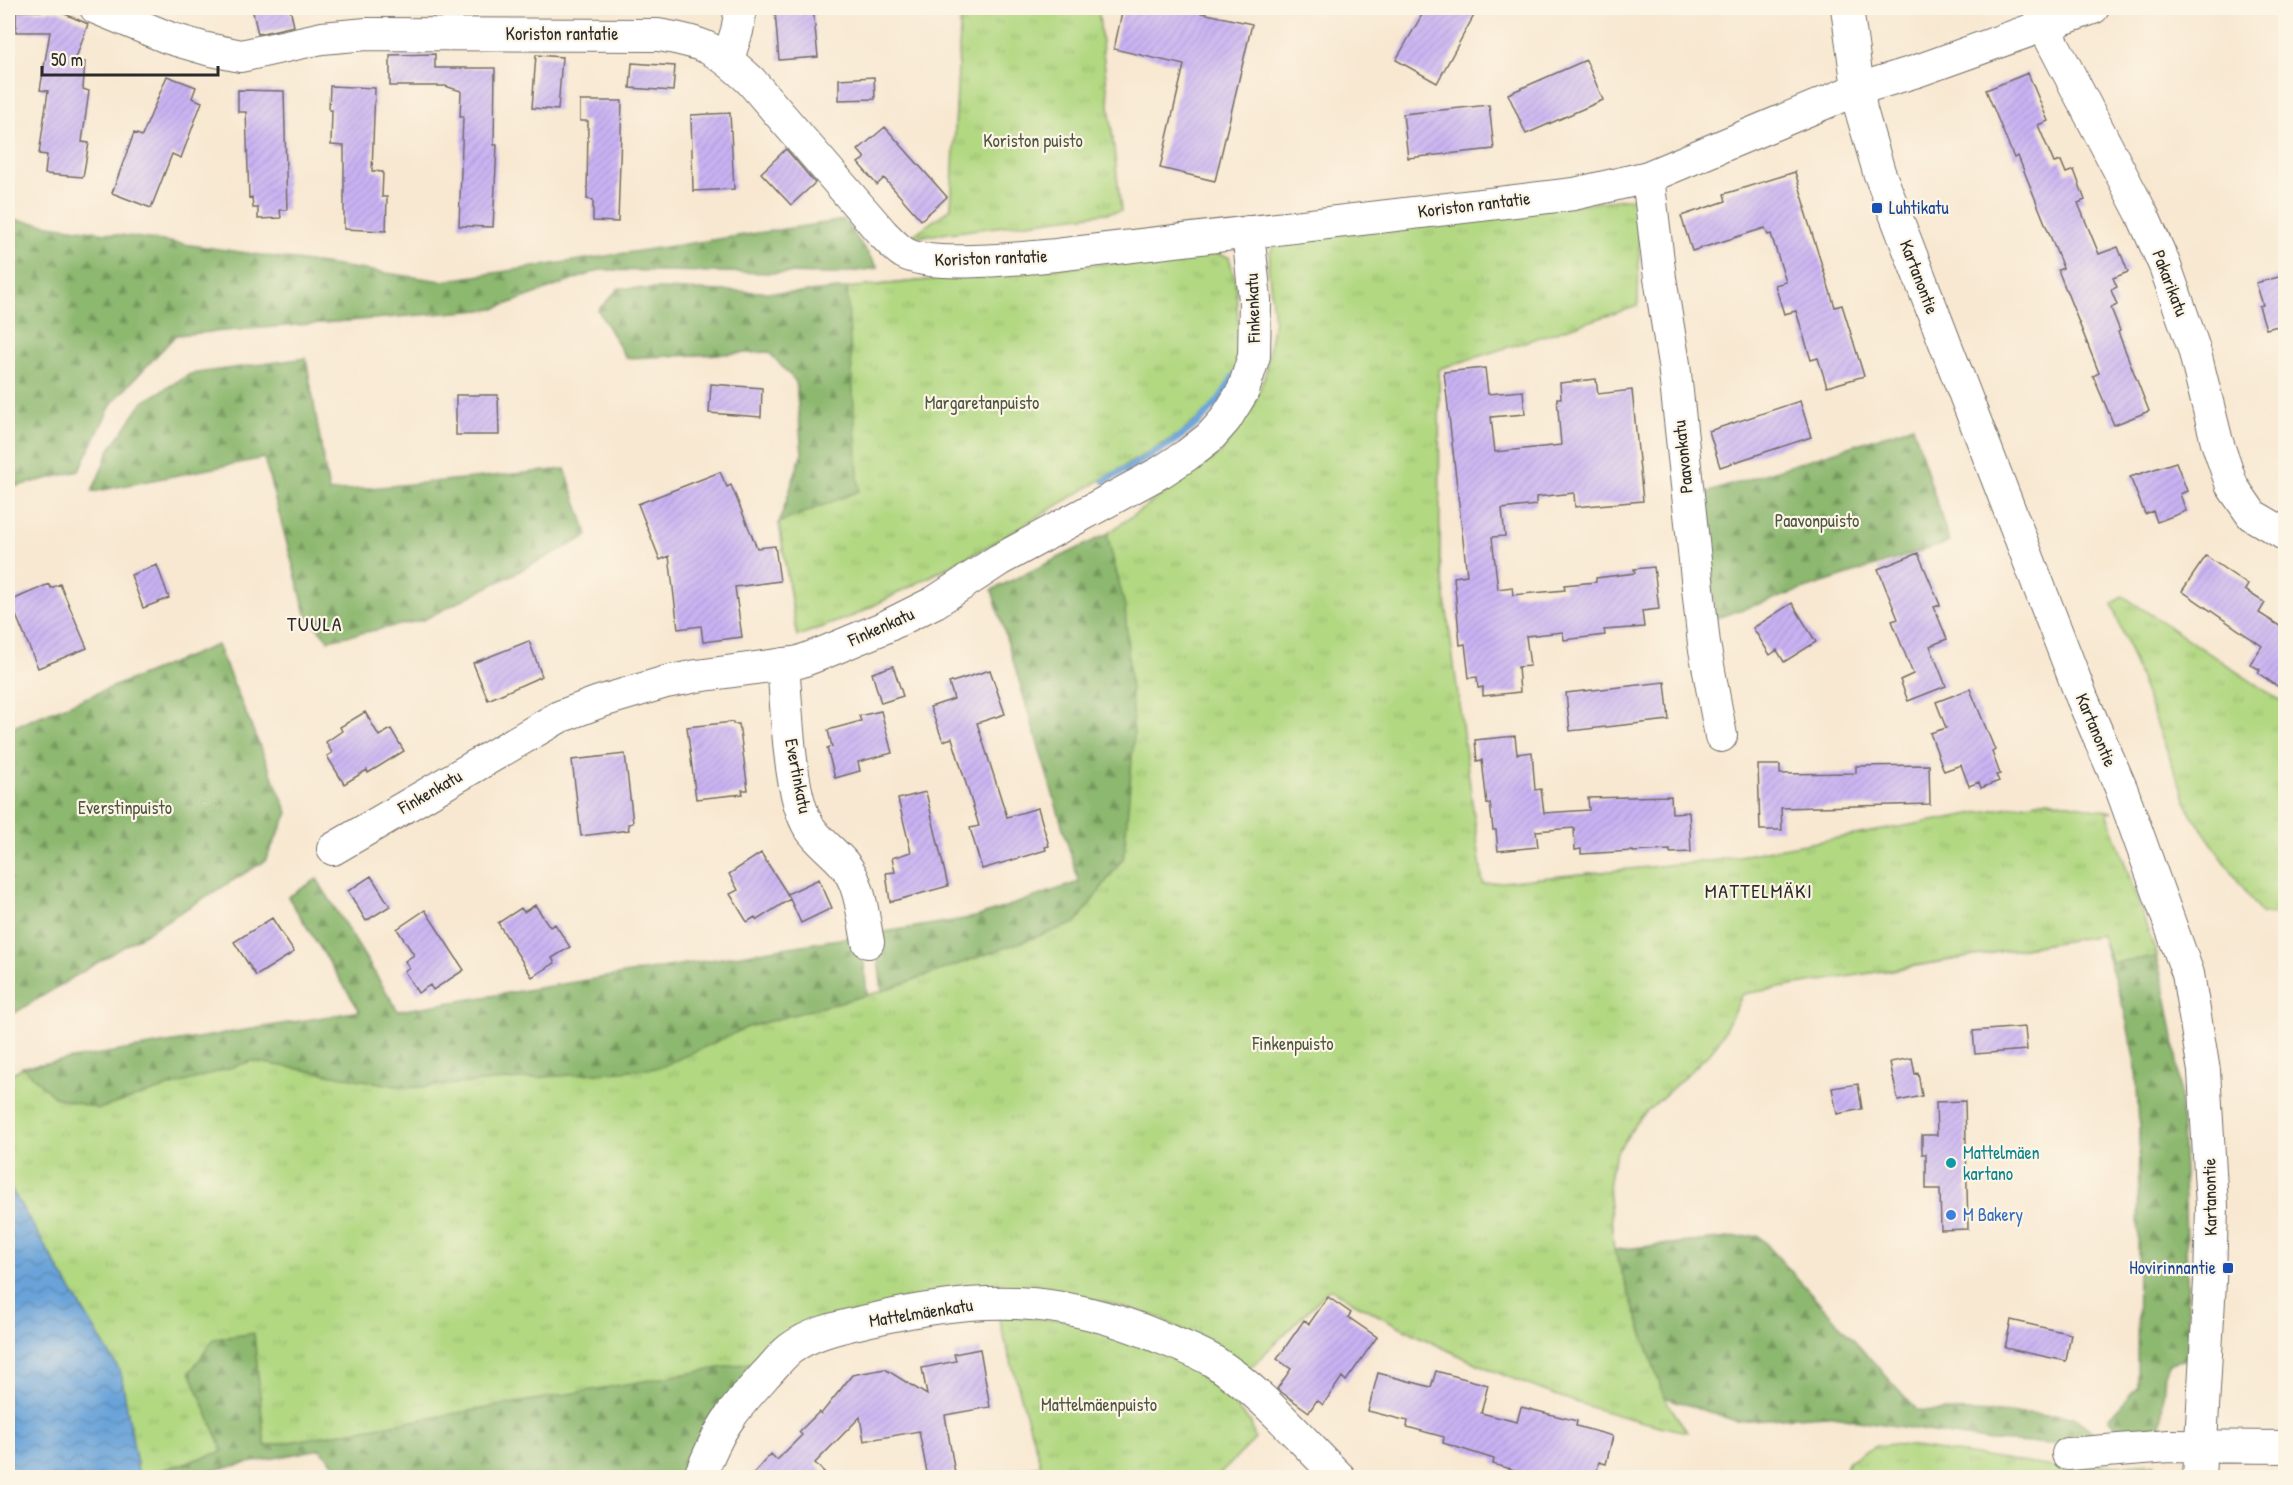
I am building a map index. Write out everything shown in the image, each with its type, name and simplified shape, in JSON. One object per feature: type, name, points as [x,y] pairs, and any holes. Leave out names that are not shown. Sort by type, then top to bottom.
[{"type":"street","name":"Koriston rantatie","points":[[96,8],[169,38],[207,50],[241,56],[322,38],[493,21],[658,35],[701,43],[728,59],[769,102],[883,234],[904,253],[924,261],[998,260],[1044,256],[1574,194],[1648,177],[1858,88]]},
{"type":"street","points":[[728,59],[737,31],[741,8]]},
{"type":"street","name":"Kartanontie","points":[[1847,8],[1861,110],[1879,172],[2082,698],[2121,788],[2188,974],[2204,1071],[2212,1206],[2210,1292],[2199,1478]]},
{"type":"street","points":[[1858,88],[1917,71],[2042,16],[2093,8]]},
{"type":"street","name":"Pakarikatu","points":[[2042,16],[2142,214],[2165,266],[2194,349],[2217,442],[2232,486],[2252,515],[2286,534]]},
{"type":"street","name":"Paavonkatu","points":[[1648,177],[1660,278],[1674,364],[1704,644],[1722,736]]},
{"type":"street","name":"Finkenkatu","points":[[333,849],[559,717],[599,702],[666,682],[799,662],[883,628],[935,602],[999,560],[1161,472],[1210,437],[1225,420],[1243,391],[1254,356],[1255,300],[1248,232]]},
{"type":"street","name":"Evertinkatu","points":[[783,664],[791,758],[801,805],[809,826],[846,866],[854,883],[868,942]]},
{"type":"street","name":"Mattelmäenkatu","points":[[699,1478],[729,1417],[791,1349],[816,1336],[837,1329],[897,1314],[948,1304],[1012,1302],[1050,1305],[1110,1318],[1142,1329],[1211,1360],[1237,1377],[1340,1478]]},
{"type":"street","points":[[2068,1454],[2129,1448],[2286,1447]]},
{"type":"green space","name":"Koriston puisto","points":[[961,8],[1098,8],[1121,211],[909,238],[951,208]]},
{"type":"green space","name":"Finkenpuisto","points":[[1640,197],[1638,306],[1439,369],[1440,559],[1483,884],[1717,860],[2048,800],[2113,812],[2107,812],[2157,957],[2111,962],[2101,935],[1743,994],[1719,1041],[1709,1054],[1640,1118],[1617,1152],[1610,1173],[1609,1195],[1614,1250],[1664,1397],[1687,1432],[1593,1408],[1503,1375],[1416,1335],[1330,1289],[1245,1373],[1205,1344],[1160,1318],[1100,1301],[1027,1289],[766,1360],[265,1446],[254,1333],[214,1339],[190,1372],[223,1451],[139,1477],[120,1373],[8,1184],[8,1076],[23,1067],[54,1097],[99,1109],[252,1061],[408,1088],[659,1068],[748,1027],[882,991],[1076,923],[1124,857],[1134,736],[1125,606],[1107,534],[1221,453],[1254,405],[1265,375],[1274,320],[1268,266],[1271,250],[1281,241]]},
{"type":"green space","points":[[8,219],[442,281],[844,220],[878,268],[836,274],[600,270],[494,309],[176,335],[112,403],[79,471],[8,488]]},
{"type":"green space","name":"Margaretanpuisto","points":[[1213,253],[1229,257],[1235,280],[1239,331],[1237,368],[1213,406],[1179,434],[985,548],[855,615],[797,636],[779,523],[859,491],[847,288]]},
{"type":"green space","points":[[928,280],[985,548],[855,615],[797,636],[779,523],[802,453],[796,382],[769,352],[626,358],[598,310],[619,288],[798,293]]},
{"type":"green space","points":[[306,358],[329,492],[565,469],[588,536],[423,620],[328,640],[306,614],[264,458],[92,492],[110,449],[143,402],[190,374]]},
{"type":"green space","name":"Paavonpuisto","points":[[1913,426],[1949,542],[1716,618],[1703,494]]},
{"type":"green space","points":[[1107,534],[1125,606],[1134,736],[1124,857],[1076,923],[882,991],[877,951],[879,933],[976,917],[1079,882],[992,590]]},
{"type":"green space","points":[[2123,596],[2285,704],[2285,914],[2261,914],[2190,812],[2112,604]]},
{"type":"green space","name":"Everstinpuisto","points":[[217,645],[288,813],[265,861],[8,1017],[8,729]]},
{"type":"green space","points":[[1924,851],[2148,934],[2167,999],[2177,1067],[2182,1135],[2190,1358],[2170,1363],[2165,1372],[2160,1438],[2131,1437],[2120,1431],[2109,1418],[2137,1387],[2139,1124],[2136,1068],[2125,1013],[2101,935],[1885,971]]},
{"type":"green space","points":[[317,879],[398,1011],[851,937],[863,955],[867,995],[748,1027],[660,1068],[408,1088],[252,1061],[99,1109],[54,1097],[23,1067],[360,1011],[288,897]]},
{"type":"green space","points":[[1758,1235],[1917,1410],[2074,1416],[2095,1434],[2054,1444],[1991,1441],[1826,1415],[1736,1421],[1664,1397],[1614,1250]]},
{"type":"green space","name":"Mattelmäenpuisto","points":[[998,1316],[1075,1320],[1181,1360],[1221,1392],[1251,1423],[1255,1439],[1217,1477],[966,1478],[1041,1466]]},
{"type":"green space","points":[[254,1333],[265,1446],[766,1360],[686,1477],[346,1477],[320,1449],[177,1477],[140,1478],[223,1451],[190,1372],[213,1339]]},
{"type":"green space","points":[[1893,1444],[2054,1467],[2155,1464],[2153,1478],[1845,1478],[1848,1461],[1876,1446]]},
{"type":"water","points":[[8,1184],[121,1373],[139,1477],[8,1477]]},
{"type":"building","points":[[252,8],[290,8],[294,26],[258,34]]},
{"type":"building","points":[[813,8],[818,57],[779,60],[775,11]]},
{"type":"building","points":[[1123,8],[1180,8],[1252,24],[1215,181],[1160,168],[1184,65],[1114,49]]},
{"type":"building","points":[[1426,8],[1478,8],[1437,83],[1396,60]]},
{"type":"building","points":[[16,11],[58,11],[88,24],[75,61],[85,62],[83,89],[89,91],[82,142],[89,143],[83,177],[45,174],[47,155],[39,154],[48,91],[40,90],[50,32],[16,32]]},
{"type":"building","points":[[435,54],[435,68],[495,68],[494,145],[497,145],[493,227],[459,226],[463,117],[460,117],[461,91],[445,86],[390,86],[390,55]]},
{"type":"building","points":[[536,55],[562,57],[558,110],[532,108]]},
{"type":"building","points":[[1586,60],[1603,100],[1526,134],[1508,94]]},
{"type":"building","points":[[632,63],[675,66],[673,91],[630,88]]},
{"type":"building","points":[[2028,73],[2048,121],[2038,125],[2054,163],[2061,161],[2066,173],[2074,170],[2085,200],[2078,203],[2099,254],[2118,247],[2128,272],[2113,278],[2117,287],[2111,290],[2117,305],[2111,308],[2149,411],[2114,425],[2093,376],[2099,373],[2058,270],[2063,268],[2018,156],[2014,158],[1986,90]]},
{"type":"building","points":[[167,76],[196,87],[192,98],[202,102],[181,158],[172,154],[151,208],[112,193],[134,133],[142,136]]},
{"type":"building","points":[[874,77],[875,99],[839,100],[839,79]]},
{"type":"building","points":[[330,86],[375,88],[372,171],[383,172],[382,197],[387,197],[386,231],[344,229],[344,146],[331,145]]},
{"type":"building","points":[[238,90],[284,91],[287,210],[280,210],[281,218],[258,219],[258,208],[253,208],[252,197],[249,198],[246,112],[238,112]]},
{"type":"building","points":[[580,101],[622,101],[618,222],[593,221],[593,200],[587,199],[588,121],[580,121]]},
{"type":"building","points":[[1489,105],[1494,149],[1408,158],[1403,114]]},
{"type":"building","points":[[730,113],[734,189],[693,191],[691,115]]},
{"type":"building","points":[[885,127],[947,197],[921,220],[884,178],[877,185],[858,163],[865,158],[858,150]]},
{"type":"building","points":[[786,149],[815,183],[791,205],[761,173]]},
{"type":"building","points":[[1795,172],[1835,307],[1842,305],[1864,376],[1827,387],[1818,358],[1811,360],[1796,311],[1784,314],[1775,285],[1786,282],[1771,234],[1768,235],[1765,228],[1692,251],[1681,216],[1726,201],[1724,194]]},
{"type":"building","points":[[2286,275],[2286,324],[2266,329],[2259,306],[2263,305],[2256,283]]},
{"type":"building","points":[[1485,368],[1488,394],[1523,391],[1525,414],[1491,417],[1495,452],[1561,445],[1557,398],[1561,398],[1560,383],[1596,379],[1598,394],[1632,390],[1643,501],[1575,507],[1574,493],[1536,497],[1536,505],[1502,509],[1505,536],[1492,537],[1498,589],[1512,587],[1513,595],[1565,590],[1564,585],[1596,582],[1596,578],[1635,573],[1634,569],[1654,567],[1659,609],[1642,611],[1644,627],[1604,630],[1605,635],[1564,640],[1563,632],[1526,636],[1530,666],[1518,667],[1520,692],[1483,696],[1483,687],[1478,688],[1477,677],[1469,678],[1465,644],[1460,645],[1454,577],[1467,575],[1444,372]]},
{"type":"building","points":[[711,384],[762,388],[761,417],[709,413]]},
{"type":"building","points":[[456,395],[498,395],[499,435],[456,435]]},
{"type":"building","points":[[1800,401],[1811,437],[1720,467],[1709,431]]},
{"type":"building","points":[[2176,462],[2187,491],[2180,494],[2186,511],[2157,522],[2153,511],[2145,514],[2130,477]]},
{"type":"building","points":[[720,472],[727,487],[731,485],[757,548],[775,546],[780,581],[735,587],[742,637],[703,642],[701,626],[678,629],[669,556],[660,560],[638,504]]},
{"type":"building","points":[[1918,553],[1940,605],[1934,607],[1947,639],[1930,646],[1946,686],[1908,701],[1900,680],[1913,674],[1892,621],[1898,619],[1878,569]]},
{"type":"building","points":[[2206,556],[2248,585],[2245,590],[2265,603],[2259,613],[2286,630],[2286,692],[2258,673],[2260,670],[2250,664],[2262,646],[2182,591]]},
{"type":"building","points":[[157,565],[169,598],[143,608],[131,575]]},
{"type":"building","points":[[49,584],[51,588],[60,584],[87,648],[38,668],[10,601]]},
{"type":"building","points":[[1792,603],[1816,642],[1784,662],[1777,650],[1770,655],[1753,628]]},
{"type":"building","points":[[529,641],[542,676],[488,700],[473,663]]},
{"type":"building","points":[[893,666],[903,696],[881,703],[872,673]]},
{"type":"building","points":[[990,670],[1005,714],[977,723],[1007,817],[1038,808],[1049,846],[1045,847],[1046,850],[982,869],[970,828],[979,826],[952,738],[943,741],[930,707],[954,699],[949,683]]},
{"type":"building","points":[[1665,682],[1669,720],[1570,731],[1566,693]]},
{"type":"building","points":[[1970,689],[1995,750],[1992,752],[2000,774],[1996,775],[1999,781],[1981,788],[1979,782],[1969,786],[1961,765],[1944,771],[1930,733],[1946,728],[1936,702]]},
{"type":"building","points":[[881,711],[892,753],[858,762],[860,771],[835,778],[827,748],[832,747],[828,730],[861,721],[859,716]]},
{"type":"building","points":[[365,712],[379,736],[391,729],[404,751],[368,773],[367,770],[344,784],[327,756],[332,753],[326,742],[342,731],[340,727]]},
{"type":"building","points":[[733,722],[733,724],[739,724],[748,790],[742,790],[743,794],[696,799],[687,727]]},
{"type":"building","points":[[1515,736],[1517,754],[1532,752],[1535,790],[1541,789],[1544,813],[1589,810],[1588,798],[1671,796],[1672,813],[1689,812],[1691,852],[1670,853],[1670,850],[1581,854],[1581,849],[1575,850],[1574,828],[1536,831],[1538,847],[1498,851],[1490,803],[1487,804],[1482,760],[1477,761],[1475,740]]},
{"type":"building","points":[[625,754],[633,823],[628,824],[629,830],[581,836],[572,760]]},
{"type":"building","points":[[1758,765],[1780,765],[1780,774],[1856,773],[1856,766],[1929,765],[1930,804],[1781,808],[1782,830],[1760,830]]},
{"type":"building","points":[[926,792],[948,886],[890,902],[886,873],[895,872],[892,858],[911,852],[898,799]]},
{"type":"building","points":[[761,853],[787,894],[819,879],[832,908],[801,923],[790,899],[757,920],[755,917],[747,922],[730,894],[738,890],[729,874]]},
{"type":"building","points":[[371,876],[390,906],[366,921],[348,891]]},
{"type":"building","points":[[535,905],[550,927],[555,924],[570,947],[552,958],[555,963],[532,977],[498,923],[521,908],[524,912]]},
{"type":"building","points":[[425,910],[464,970],[433,990],[430,985],[418,993],[404,971],[409,968],[405,961],[414,955],[397,929]]},
{"type":"building","points":[[272,918],[294,952],[256,976],[234,942]]},
{"type":"building","points":[[2025,1027],[2027,1050],[1975,1054],[1973,1031]]},
{"type":"building","points":[[1912,1058],[1915,1074],[1918,1073],[1922,1096],[1898,1101],[1890,1062]]},
{"type":"building","points":[[1858,1084],[1862,1109],[1837,1114],[1832,1088]]},
{"type":"building","name":"Mattelmäen kartano","points":[[1965,1101],[1968,1229],[1941,1230],[1940,1189],[1926,1189],[1926,1154],[1922,1154],[1922,1135],[1937,1135],[1936,1102]]},
{"type":"building","points":[[1328,1297],[1351,1313],[1348,1317],[1377,1337],[1346,1381],[1342,1377],[1323,1405],[1317,1400],[1309,1412],[1277,1389],[1291,1369],[1277,1359],[1304,1320],[1309,1324]]},
{"type":"building","points":[[2011,1320],[2071,1334],[2066,1361],[2005,1348]]},
{"type":"building","points":[[980,1349],[990,1407],[945,1415],[955,1473],[928,1478],[919,1431],[864,1441],[860,1417],[815,1463],[830,1478],[749,1478],[771,1454],[777,1460],[802,1435],[799,1432],[819,1412],[821,1414],[852,1375],[885,1369],[927,1395],[922,1368],[956,1361],[954,1354]]},
{"type":"building","points":[[1436,1371],[1488,1385],[1481,1413],[1517,1422],[1521,1407],[1577,1421],[1576,1426],[1613,1436],[1606,1464],[1599,1462],[1595,1478],[1532,1478],[1533,1475],[1493,1464],[1494,1459],[1443,1443],[1444,1437],[1407,1427],[1408,1421],[1368,1411],[1378,1373],[1431,1387]]},
{"type":"waterway","points":[[1105,481],[1160,450],[1194,426],[1222,396],[1233,377]]},
{"type":"place","name":"Luhtikatu","points":[[1877,208]]},
{"type":"place","name":"Mattelmäen kartano","points":[[1951,1163]]},
{"type":"place","name":"M Bakery","points":[[1951,1215]]},
{"type":"place","name":"Hovirinnantie","points":[[2228,1268]]},
{"type":"district","name":"TUULA","points":[[315,624]]},
{"type":"district","name":"MATTELMÄKI","points":[[1759,891]]}]
